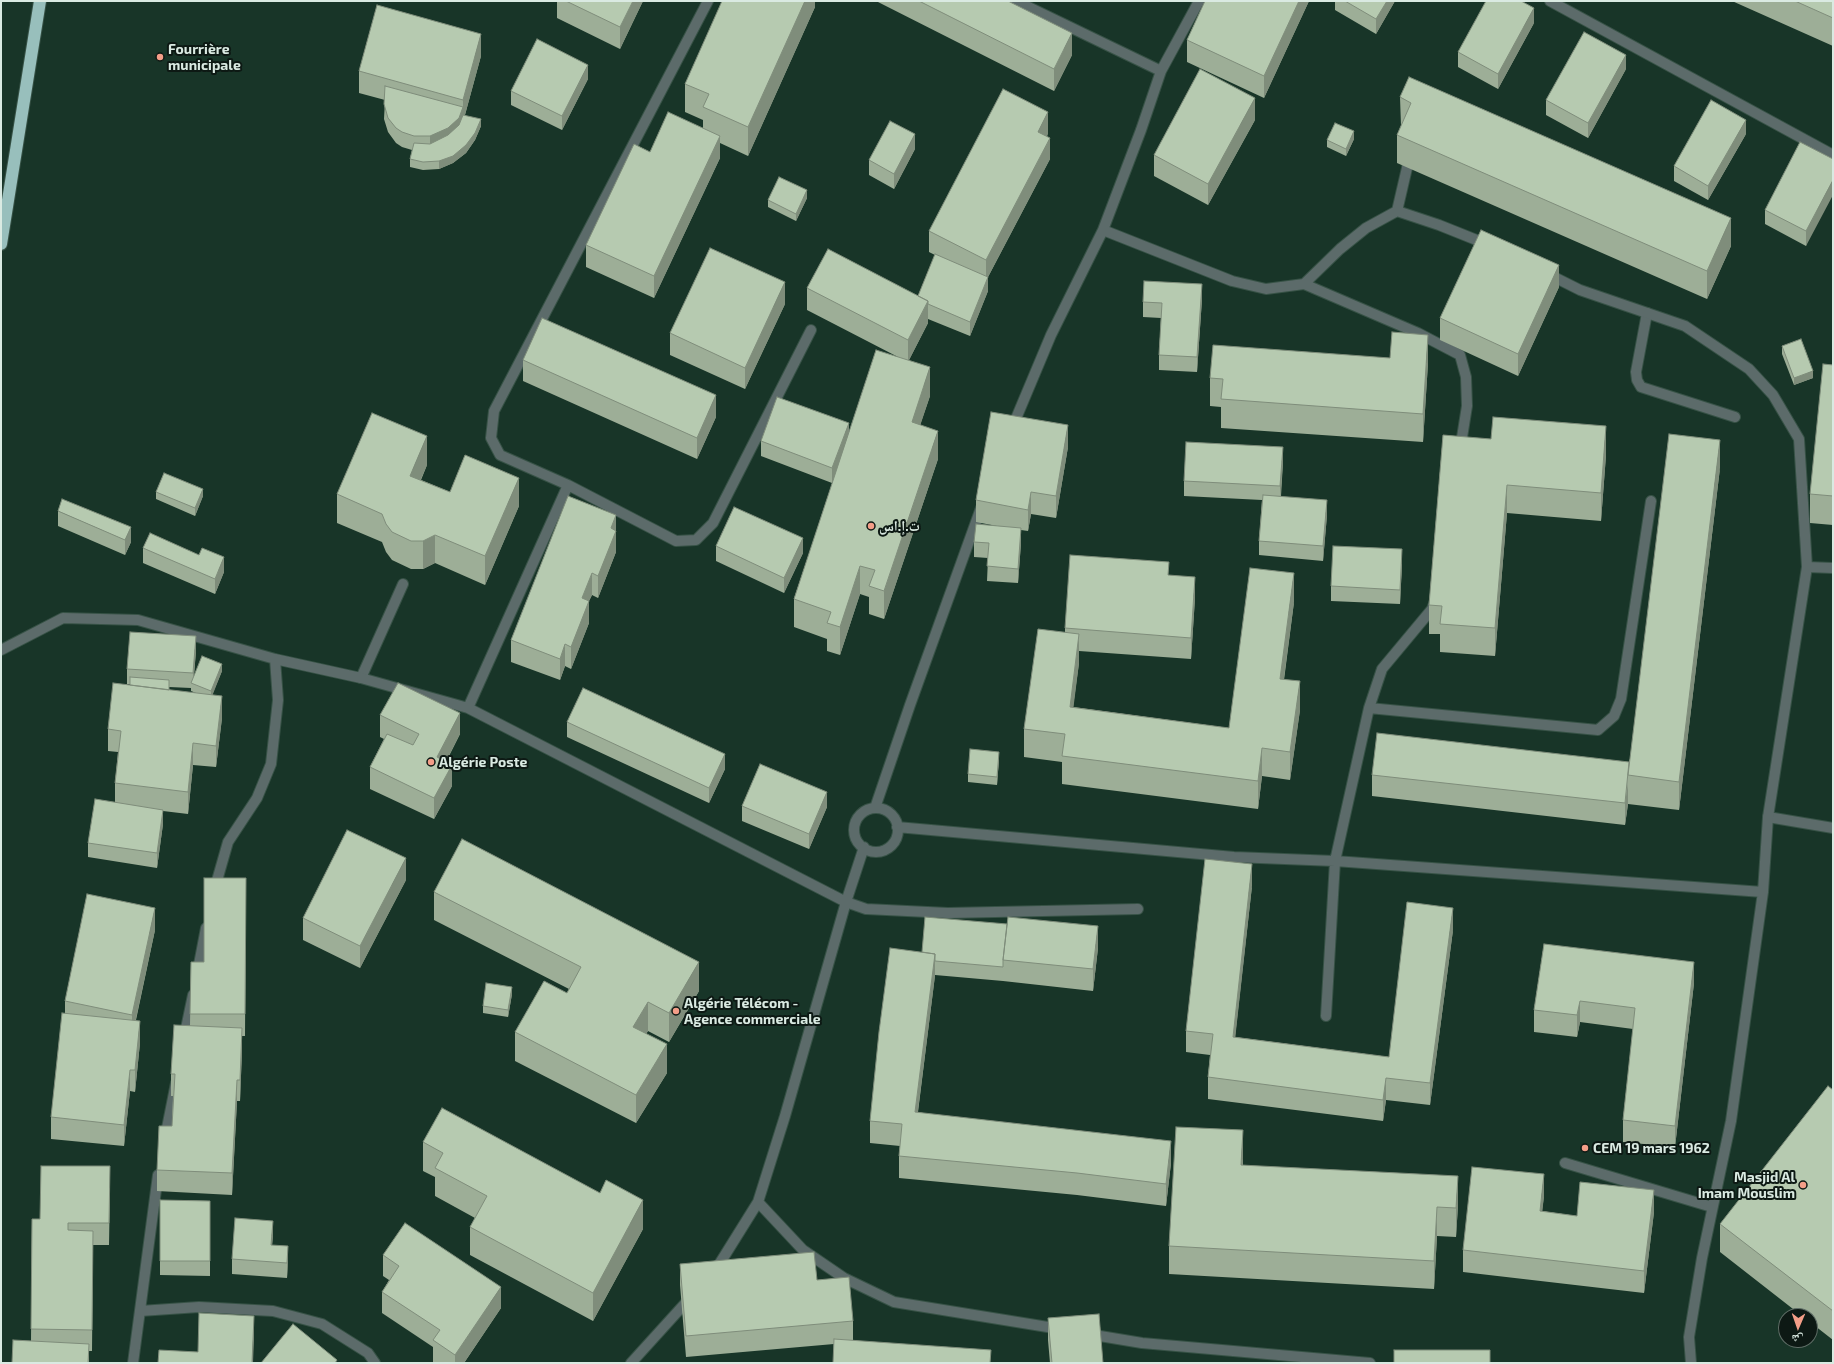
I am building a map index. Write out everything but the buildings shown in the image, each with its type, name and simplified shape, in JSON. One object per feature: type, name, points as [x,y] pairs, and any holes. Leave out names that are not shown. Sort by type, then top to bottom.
[{"type":"highway","points":[[1,244],[40,1]]},
{"type":"street","points":[[708,1],[494,411],[491,438],[500,455],[568,485],[676,541],[696,540],[713,523],[811,330]]},
{"type":"street","points":[[1016,1],[1161,71]]},
{"type":"street","points":[[1009,434],[1051,335],[1103,230],[1141,130],[1161,71],[1199,1]]},
{"type":"street","points":[[1550,1],[1833,155]]},
{"type":"street","points":[[1397,211],[1412,142]]},
{"type":"street","points":[[1304,284],[1340,249],[1366,228],[1397,211],[1440,225],[1496,248]]},
{"type":"street","points":[[1103,230],[1232,281],[1266,289],[1304,284],[1424,336],[1460,355],[1466,376],[1467,406],[1458,460]]},
{"type":"street","points":[[1538,269],[1580,290],[1684,326],[1749,369],[1773,394],[1799,439],[1807,567],[1768,817],[1763,892],[1731,1120],[1702,1258],[1689,1337],[1691,1363]]},
{"type":"street","points":[[1647,313],[1636,372],[1637,380],[1641,386],[1735,417]]},
{"type":"street","points":[[468,708],[568,485]]},
{"type":"street","points":[[876,808],[910,705],[984,500]]},
{"type":"street","points":[[1369,708],[1598,730],[1614,716],[1621,699],[1651,501]]},
{"type":"street","points":[[1807,567],[1833,568]]},
{"type":"street","points":[[361,678],[403,584]]},
{"type":"street","points":[[1326,1016],[1335,862],[1369,708],[1382,669],[1432,609],[1437,594]]},
{"type":"street","points":[[1,650],[63,618],[138,620],[275,659],[361,678],[468,708],[846,902],[866,909],[948,912],[1138,909]]},
{"type":"street","points":[[211,904],[228,842],[257,798],[271,764],[278,700],[275,659]]},
{"type":"street","points":[[876,808],[882,809],[892,815],[898,827],[895,840],[884,850],[870,851],[855,837],[855,823],[863,812],[876,808]]},
{"type":"street","points":[[1768,817],[1833,828]]},
{"type":"street","points":[[898,827],[1234,858],[1335,862],[1763,892]]},
{"type":"street","points":[[709,1278],[758,1202],[785,1116],[846,902],[864,847]]},
{"type":"street","points":[[183,1046],[208,920]]},
{"type":"street","points":[[163,1148],[178,1069]]},
{"type":"street","points":[[133,1363],[160,1163]]},
{"type":"street","points":[[1565,1163],[1712,1207]]},
{"type":"street","points":[[758,1202],[803,1250],[844,1278],[894,1302],[1142,1343],[1370,1363]]},
{"type":"street","points":[[631,1363],[698,1289]]},
{"type":"street","points":[[140,1311],[199,1307],[272,1311],[322,1324],[368,1353],[375,1363]]},
{"type":"place","name":"Fourrière municipale","points":[[160,57]]},
{"type":"place","name":"ت.إ.اس","points":[[871,526]]},
{"type":"place","name":"Algérie Poste","points":[[431,762]]},
{"type":"place","name":"Algérie Télécom - Agence commerciale","points":[[676,1011]]},
{"type":"place","name":"CEM 19 mars 1962","points":[[1585,1148]]},
{"type":"place","name":"Masjid Al Imam Mouslim","points":[[1803,1185]]}]
